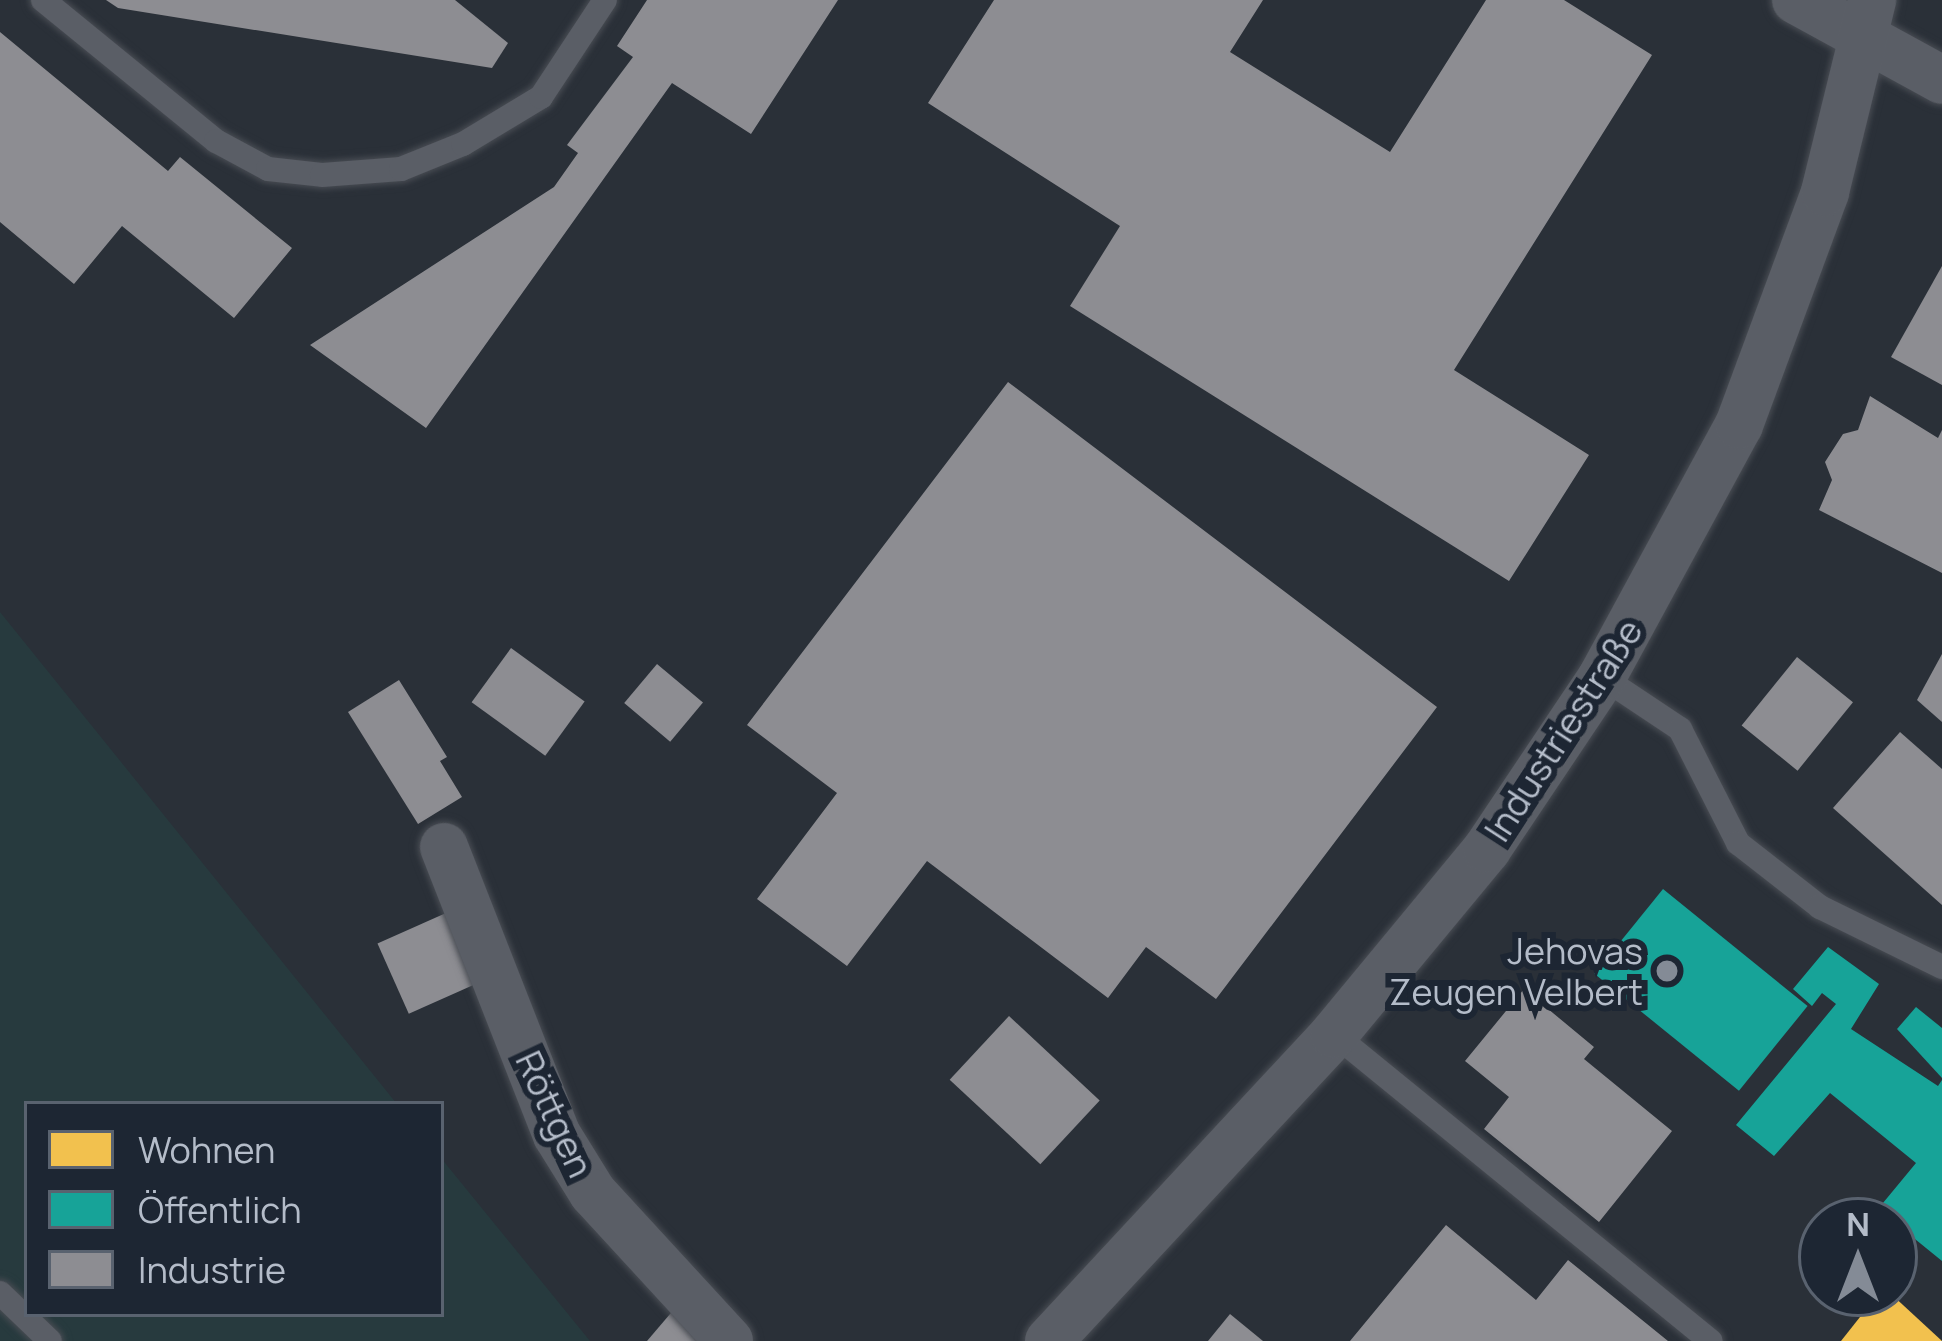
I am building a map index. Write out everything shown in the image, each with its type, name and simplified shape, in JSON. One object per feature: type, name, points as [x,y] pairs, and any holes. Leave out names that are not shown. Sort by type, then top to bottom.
[{"type":"street","points":[[1796,0],[1869,19],[1942,80]]},
{"type":"street","name":"Industriestraße","points":[[1049,1341],[1334,1034],[1487,849],[1602,677],[1739,425],[1801,271],[1869,19]]},
{"type":"street","name":"Röttgen","points":[[444,847],[557,1135],[593,1193],[729,1341]]},
{"type":"lane","points":[[43,0],[216,141],[268,169],[322,175],[401,169],[541,97],[605,0]]},
{"type":"lane","points":[[1602,677],[1680,729],[1738,843],[1820,908],[1942,968]]},
{"type":"lane","points":[[1334,1034],[1711,1341]]},
{"type":"lane","points":[[0,1293],[24,1316]]},
{"type":"lane","points":[[25,1317],[50,1341]]},
{"type":"green space","points":[[0,612],[395,1101],[24,1101],[24,1317],[444,1317],[444,1162],[590,1341],[0,1341]]},
{"type":"building: Wohnen","points":[[1860,1317],[1916,1317],[1942,1341],[1841,1341]]},
{"type":"building: Öffentlich","points":[[1663,889],[1808,1006],[1739,1091],[1594,974]]},
{"type":"building: Öffentlich","points":[[1828,947],[1879,984],[1851,1029],[1938,1086],[1942,1080],[1942,1261],[1918,1242],[1918,1197],[1888,1197],[1916,1163],[1830,1093],[1774,1156],[1736,1125],[1836,1004],[1822,993],[1812,1006],[1793,989]]},
{"type":"building: Öffentlich","points":[[1916,1007],[1942,1028],[1942,1078],[1897,1029]]},
{"type":"building: Industrie","points":[[106,0],[455,0],[508,43],[492,68],[118,8]]},
{"type":"building: Industrie","points":[[647,0],[838,0],[751,134],[672,83],[426,428],[310,345],[554,187],[578,153],[567,145],[633,57],[617,46]]},
{"type":"building: Industrie","points":[[994,0],[1263,0],[1230,52],[1390,152],[1486,0],[1564,0],[1652,55],[1454,370],[1589,455],[1509,581],[1070,306],[1120,226],[928,103]]},
{"type":"building: Industrie","points":[[0,32],[168,171],[180,157],[292,248],[234,318],[122,226],[74,284],[0,222]]},
{"type":"building: Industrie","points":[[1942,266],[1942,385],[1891,357]]},
{"type":"building: Industrie","points":[[1008,382],[1437,707],[1216,999],[1146,947],[1108,998],[927,861],[847,966],[757,899],[837,793],[747,725]]},
{"type":"building: Industrie","points":[[1870,396],[1938,438],[1942,430],[1942,573],[1819,510],[1832,480],[1825,462],[1843,434],[1858,430]]},
{"type":"building: Industrie","points":[[511,648],[585,701],[545,756],[472,702]]},
{"type":"building: Industrie","points":[[1942,654],[1942,722],[1917,700]]},
{"type":"building: Industrie","points":[[1797,657],[1853,702],[1798,771],[1742,725]]},
{"type":"building: Industrie","points":[[657,664],[703,703],[670,742],[624,703]]},
{"type":"building: Industrie","points":[[399,680],[447,757],[440,761],[462,797],[418,824],[348,712]]},
{"type":"building: Industrie","points":[[1900,732],[1942,769],[1942,905],[1833,808]]},
{"type":"building: Industrie","points":[[446,913],[477,983],[409,1014],[377,944]]},
{"type":"building: Industrie","points":[[1524,989],[1594,1047],[1584,1059],[1672,1131],[1599,1222],[1484,1129],[1509,1097],[1465,1061]]},
{"type":"building: Industrie","points":[[1009,1016],[1100,1101],[1040,1164],[950,1080]]},
{"type":"building: Industrie","points":[[1446,1225],[1536,1300],[1568,1260],[1668,1341],[1350,1341]]},
{"type":"building: Industrie","points":[[676,1307],[705,1341],[647,1341]]},
{"type":"building: Industrie","points":[[1230,1314],[1263,1341],[1208,1341]]},
{"type":"place","name":"Jehovas Zeugen Velbert","points":[[1667,971]]}]
